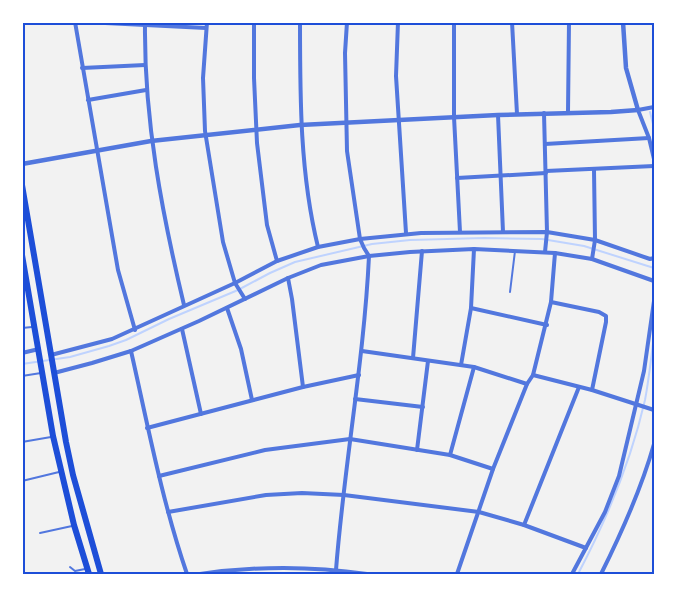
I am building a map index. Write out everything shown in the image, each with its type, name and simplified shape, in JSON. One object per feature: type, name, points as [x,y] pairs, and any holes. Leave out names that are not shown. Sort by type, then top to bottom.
[{"type":"highway","points":[[22,185],[50,356],[73,475],[101,574]]},
{"type":"highway","points":[[22,255],[24,278],[35,327],[53,436],[74,525],[88,571]]},
{"type":"street","points":[[75,22],[118,270],[135,330]]},
{"type":"street","points":[[85,22],[162,24],[206,28]]},
{"type":"street","points":[[206,22],[203,78],[206,135],[218,219],[235,283],[245,299]]},
{"type":"street","points":[[254,22],[256,129],[267,225],[278,261]]},
{"type":"street","points":[[300,22],[301,125],[306,186],[318,247]]},
{"type":"street","points":[[336,570],[350,439],[367,310],[369,256],[361,240],[349,163],[346,122],[347,22]]},
{"type":"street","points":[[398,22],[396,76],[406,233]]},
{"type":"street","points":[[454,22],[454,117],[460,232]]},
{"type":"street","points":[[512,22],[517,114]]},
{"type":"street","points":[[568,112],[569,22]]},
{"type":"street","points":[[618,22],[623,23],[626,68],[638,110],[650,138],[654,159]]},
{"type":"street","points":[[145,25],[146,90],[152,141],[172,258],[184,305]]},
{"type":"street","points":[[82,68],[145,65]]},
{"type":"street","points":[[88,100],[146,90]]},
{"type":"street","points":[[22,164],[152,141],[256,129],[346,122],[568,112],[611,112],[654,107]]},
{"type":"street","points":[[544,114],[547,233],[545,251]]},
{"type":"street","points":[[498,115],[503,232]]},
{"type":"street","points":[[545,144],[650,138]]},
{"type":"street","points":[[457,178],[654,166]]},
{"type":"street","points":[[592,258],[595,241],[594,170]]},
{"type":"street","points":[[50,356],[112,339],[135,330],[278,261],[318,247],[361,240],[406,233],[547,233],[595,241],[654,258]]},
{"type":"street","points":[[53,371],[92,363],[131,351],[288,278],[321,265],[369,256],[474,249],[545,251],[592,258],[654,281]]},
{"type":"street","points":[[461,365],[471,308],[474,249]]},
{"type":"street","points":[[412,358],[422,251]]},
{"type":"street","points":[[457,574],[493,469],[527,384],[533,375],[547,325],[555,253]]},
{"type":"street","points":[[288,278],[303,387]]},
{"type":"street","points":[[572,574],[604,512],[619,476],[639,406],[654,301]]},
{"type":"street","points":[[551,302],[599,312],[606,316],[592,390]]},
{"type":"street","points":[[227,308],[241,349],[252,400]]},
{"type":"street","points":[[471,308],[547,325]]},
{"type":"street","points":[[182,328],[201,414]]},
{"type":"street","points":[[22,353],[39,351]]},
{"type":"street","points":[[131,351],[168,512],[187,574]]},
{"type":"street","points":[[362,351],[474,367],[527,384]]},
{"type":"street","points":[[417,450],[428,361]]},
{"type":"street","points":[[450,455],[474,367]]},
{"type":"street","points":[[533,375],[592,390],[654,410]]},
{"type":"street","points":[[148,428],[303,387],[359,376]]},
{"type":"street","points":[[524,525],[579,387]]},
{"type":"street","points":[[355,399],[423,407]]},
{"type":"street","points":[[159,476],[265,450],[350,439],[450,455],[493,469]]},
{"type":"street","points":[[601,574],[643,483],[654,444]]},
{"type":"street","points":[[168,512],[266,495],[302,493],[344,495],[479,512],[524,525],[586,548]]},
{"type":"street","points":[[200,574],[268,568],[336,570],[367,574]]},
{"type":"lane","points":[[510,292],[515,251]]},
{"type":"lane","points":[[22,328],[35,327]]},
{"type":"lane","points":[[22,376],[41,371]]},
{"type":"lane","points":[[22,442],[53,436]]},
{"type":"lane","points":[[22,481],[61,472]]},
{"type":"lane","points":[[40,533],[74,525]]},
{"type":"lane","points":[[70,567],[75,571],[88,571]]},
{"type":"waterway","points":[[650,112],[654,128]]},
{"type":"waterway","points":[[22,364],[70,357],[109,346],[238,290],[295,262],[372,244],[410,240],[542,239],[584,246],[654,268]]},
{"type":"waterway","points":[[578,574],[608,511],[633,445],[645,400],[654,336]]}]
